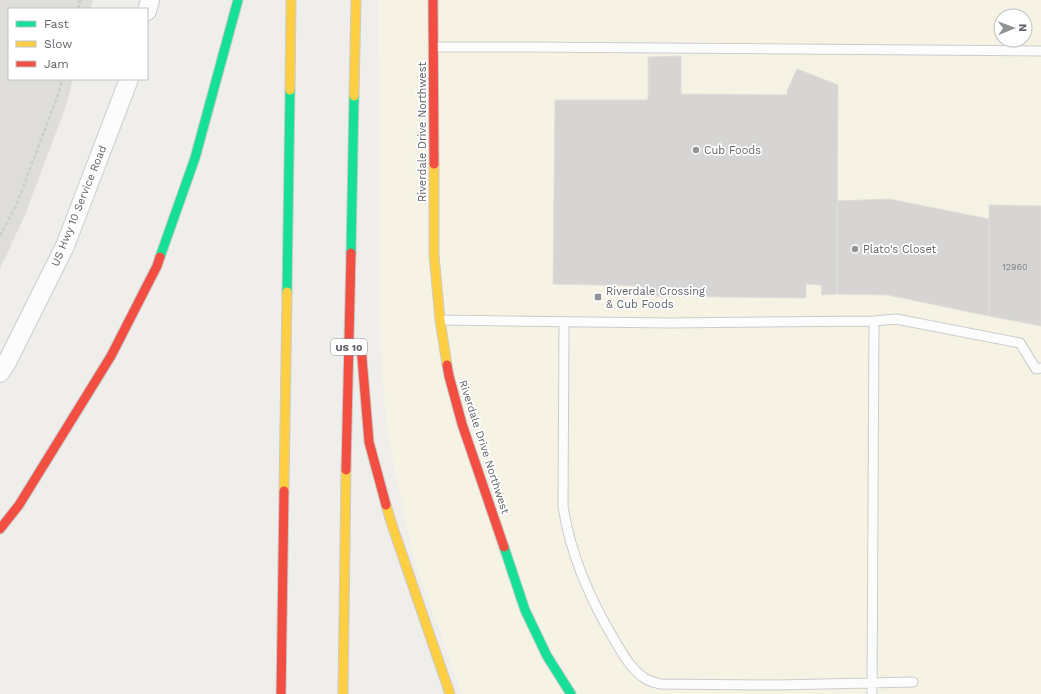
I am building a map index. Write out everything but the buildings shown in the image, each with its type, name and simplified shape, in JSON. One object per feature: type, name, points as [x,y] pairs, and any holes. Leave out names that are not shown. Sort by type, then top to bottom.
[{"type":"main road","points":[[0,529],[19,505],[111,356],[156,266],[195,158],[238,0]]},
{"type":"main road","points":[[281,694],[291,0]]},
{"type":"main road","name":"US 10","points":[[344,694],[345,495],[356,0]]},
{"type":"main road","name":"Riverdale Drive Northwest","points":[[433,0],[434,255],[440,320],[449,376],[462,424],[525,610],[547,656],[571,694]]},
{"type":"main road","points":[[352,234],[359,319]]},
{"type":"main road","points":[[360,334],[369,442],[392,525],[450,694]]},
{"type":"street","name":"US Hwy 10 Service Road","points":[[0,372],[6,364],[65,246],[130,80]]},
{"type":"lane","points":[[433,48],[528,47],[1041,51]]},
{"type":"lane","points":[[440,320],[677,323],[874,321],[896,319],[1020,343],[1036,368],[1041,368]]},
{"type":"lane","points":[[872,694],[874,321]]},
{"type":"lane","points":[[564,322],[563,506],[565,524],[590,595],[609,632],[627,662],[643,678],[660,684],[778,685],[913,682]]},
{"type":"path","points":[[0,236],[17,203],[58,94],[62,80]]},
{"type":"shaded area","points":[[0,0],[93,0],[91,8],[8,8],[8,80],[73,80],[66,106],[25,215],[0,269]]},
{"type":"shaded area","points":[[379,0],[1041,0],[1041,694],[462,694],[414,559],[389,438],[383,388],[380,332]]},
{"type":"traffic: fast","points":[[160,257],[195,158],[238,0]]},
{"type":"traffic: fast","points":[[287,292],[290,90]]},
{"type":"traffic: fast","points":[[351,253],[354,96]]},
{"type":"traffic: fast","points":[[504,547],[525,610],[547,656],[571,694]]},
{"type":"traffic: slow","points":[[290,90],[291,0]]},
{"type":"traffic: slow","points":[[354,96],[356,0]]},
{"type":"traffic: slow","points":[[434,164],[434,255],[440,320],[447,365]]},
{"type":"traffic: slow","points":[[284,491],[287,292]]},
{"type":"traffic: slow","points":[[343,694],[346,470]]},
{"type":"traffic: slow","points":[[386,505],[450,694]]},
{"type":"traffic: jam","points":[[433,0],[434,164]]},
{"type":"traffic: jam","points":[[346,470],[351,253]]},
{"type":"traffic: jam","points":[[0,529],[19,505],[111,356],[157,266],[160,257]]},
{"type":"traffic: jam","points":[[361,346],[369,442],[386,505]]},
{"type":"traffic: jam","points":[[447,365],[462,424],[504,547]]},
{"type":"traffic: jam","points":[[281,694],[284,491]]},
{"type":"place","name":"Cub Foods","points":[[696,150]]},
{"type":"place","name":"Plato's Closet","points":[[855,249]]},
{"type":"place","name":"Riverdale Crossing & Cub Foods","points":[[598,297]]}]
